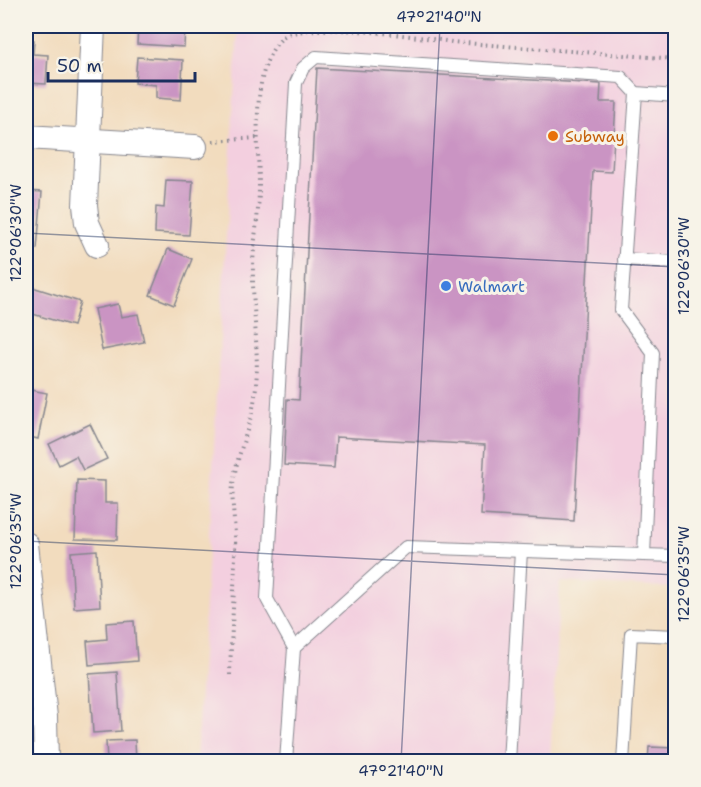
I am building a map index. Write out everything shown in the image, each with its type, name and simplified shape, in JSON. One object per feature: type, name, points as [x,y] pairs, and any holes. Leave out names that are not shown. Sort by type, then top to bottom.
[{"type":"street","points":[[93,26],[85,206],[87,223],[97,245]]},
{"type":"street","points":[[26,136],[195,147]]},
{"type":"street","points":[[26,544],[45,717],[46,762]]},
{"type":"lane","points":[[286,762],[294,648],[267,599],[296,83],[303,68],[316,57],[621,76],[636,93],[675,96]]},
{"type":"lane","points":[[636,93],[621,310],[652,352],[644,555]]},
{"type":"lane","points":[[624,259],[675,262]]},
{"type":"lane","points":[[294,648],[406,547],[675,556]]},
{"type":"lane","points":[[509,762],[521,551]]},
{"type":"lane","points":[[623,762],[631,634],[675,636]]},
{"type":"path","points":[[364,26],[364,31]]},
{"type":"path","points":[[195,147],[212,141],[258,138],[259,189],[253,277],[257,334],[255,395],[248,433],[237,462],[233,487],[236,537],[230,675]]},
{"type":"shaded area","points":[[238,26],[675,26],[675,588],[560,582],[550,761],[196,762]]},
{"type":"building","points":[[138,26],[185,26],[184,47],[137,44]]},
{"type":"building","points":[[26,40],[34,40],[33,54],[48,55],[46,84],[26,83]]},
{"type":"building","points":[[137,57],[183,60],[181,100],[156,98],[156,85],[135,83]]},
{"type":"building","name":"Walmart","points":[[317,68],[601,84],[600,102],[616,102],[612,172],[593,171],[574,521],[481,515],[485,445],[336,437],[334,468],[284,465],[287,399],[299,400]]},
{"type":"building","points":[[166,180],[193,181],[189,235],[155,233],[156,207],[164,208]]},
{"type":"building","points":[[26,191],[42,192],[37,249],[26,248]]},
{"type":"building","points":[[168,249],[192,259],[174,305],[150,295]]},
{"type":"building","points":[[26,285],[80,302],[73,326],[26,312]]},
{"type":"building","points":[[118,304],[121,317],[138,314],[144,342],[102,350],[94,309]]},
{"type":"building","points":[[26,389],[47,393],[38,439],[26,436]]},
{"type":"building","points":[[90,424],[107,459],[83,470],[76,456],[59,465],[49,444]]},
{"type":"building","points":[[77,480],[105,481],[105,503],[118,503],[117,540],[75,539]]},
{"type":"building","points":[[97,550],[100,606],[74,608],[71,552]]},
{"type":"building","points":[[134,621],[137,661],[89,665],[87,641],[107,639],[106,623]]},
{"type":"building","points":[[117,672],[121,731],[93,733],[89,674]]},
{"type":"building","points":[[135,740],[136,762],[107,762],[106,741]]},
{"type":"building","points":[[649,747],[676,748],[676,762],[648,762]]},
{"type":"place","name":"Subway","points":[[553,136]]},
{"type":"place","name":"Walmart","points":[[446,286]]}]
